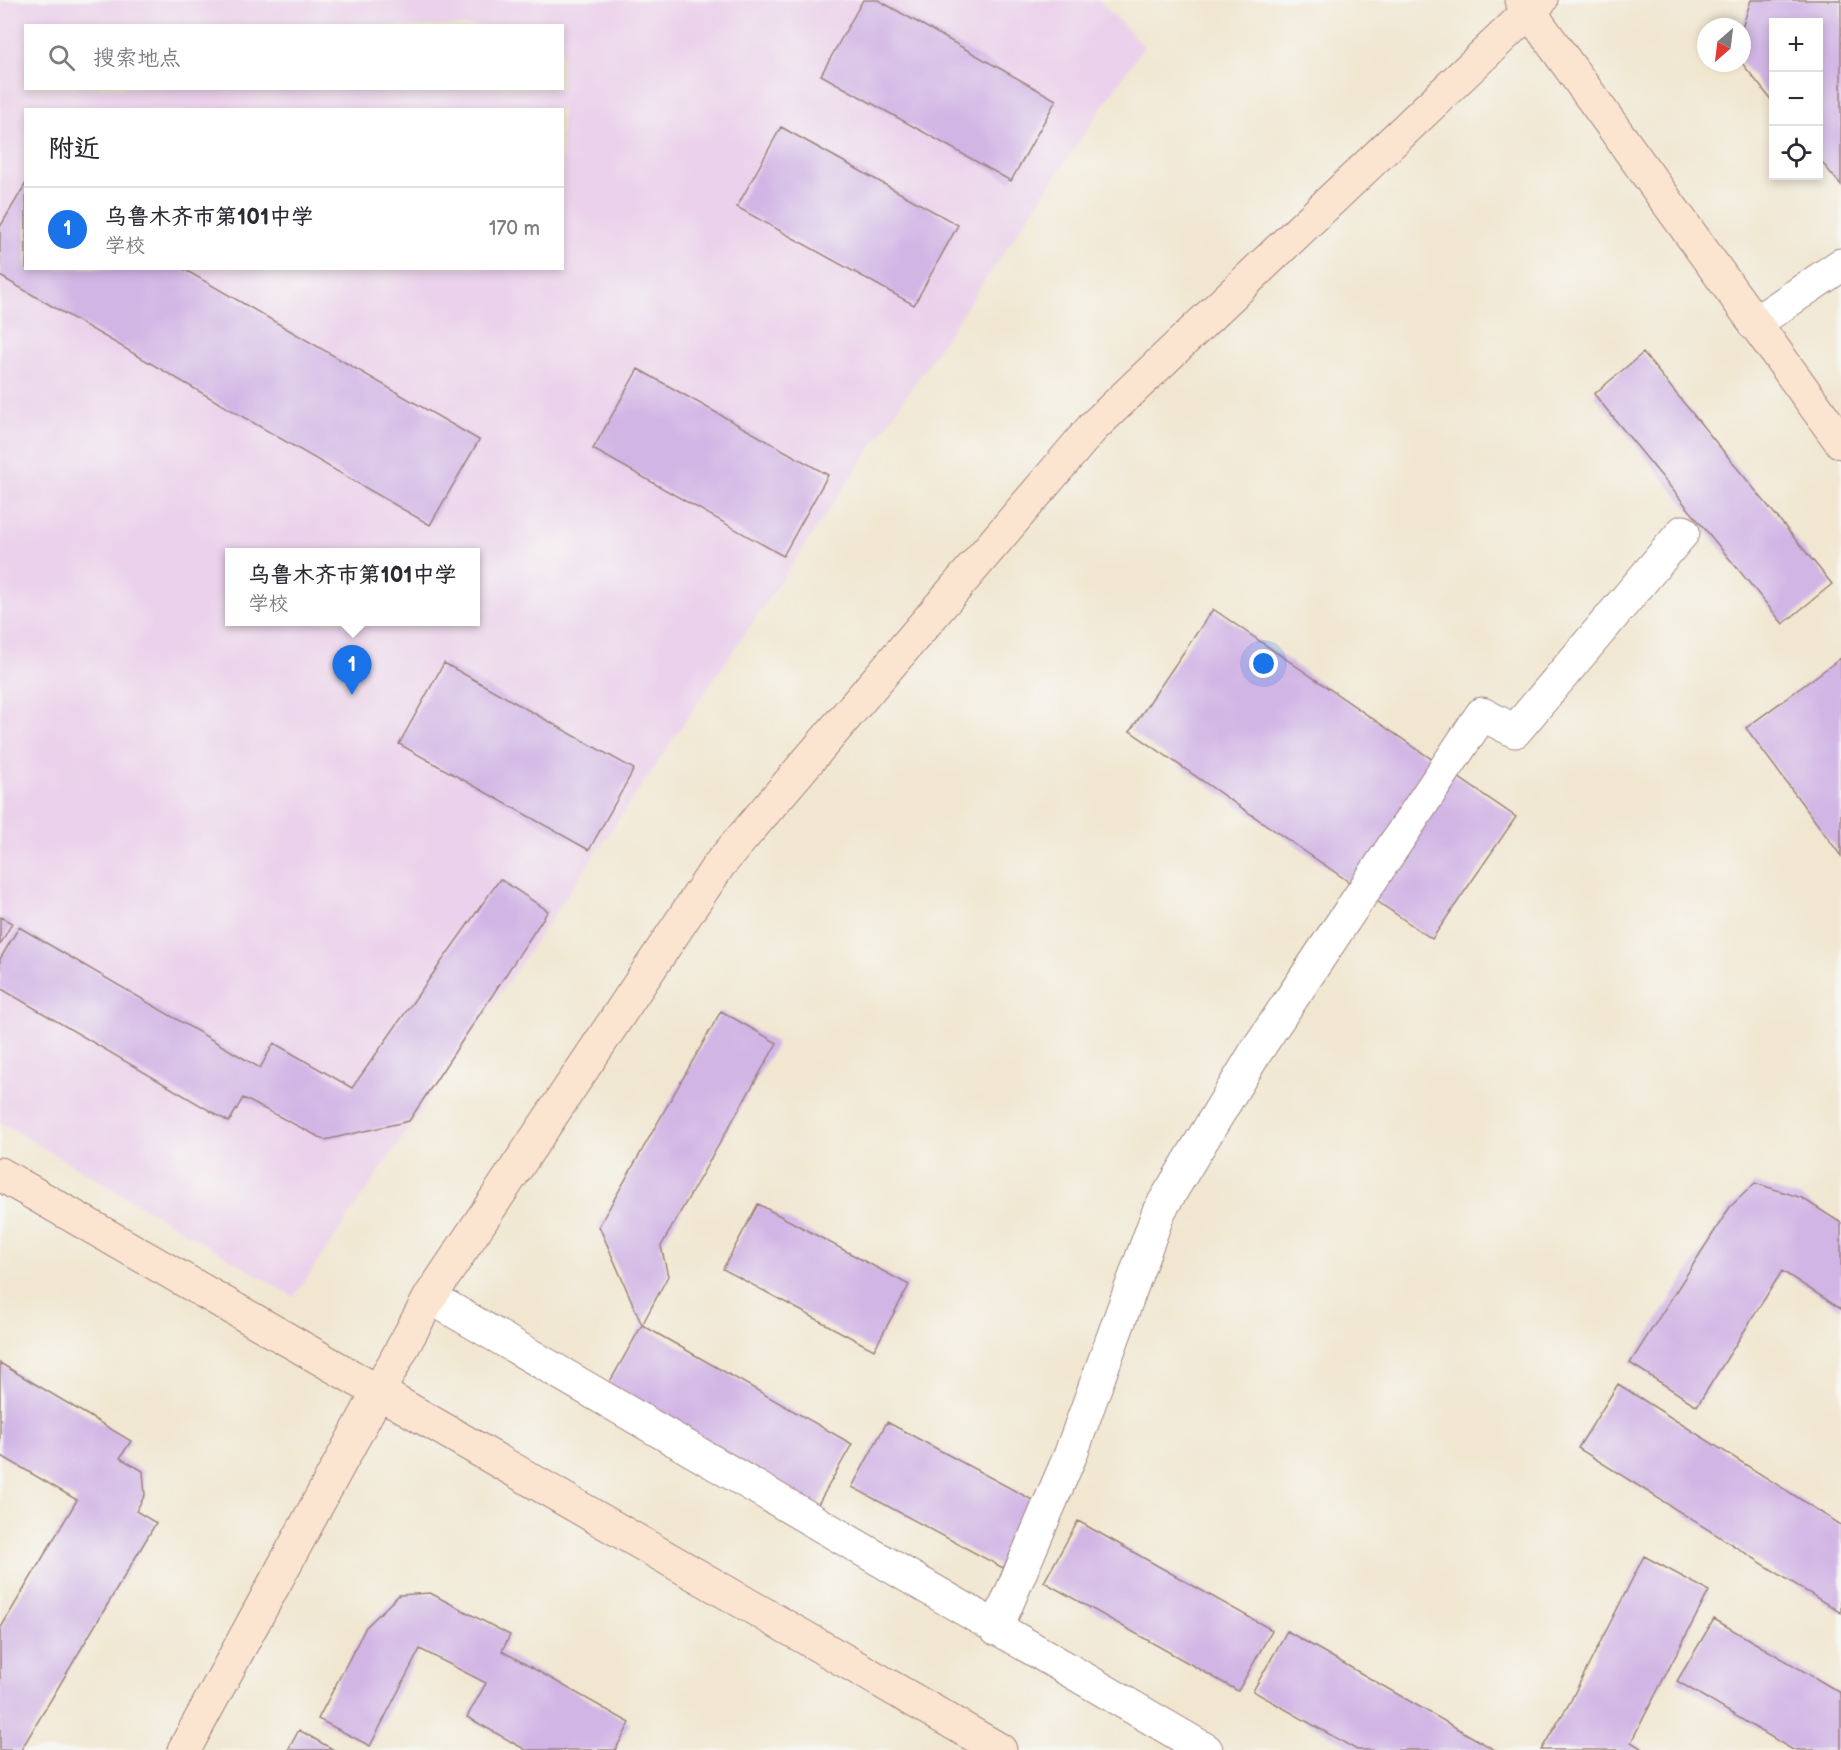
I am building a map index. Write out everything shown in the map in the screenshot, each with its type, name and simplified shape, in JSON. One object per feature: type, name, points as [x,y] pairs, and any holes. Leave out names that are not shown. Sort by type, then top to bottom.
[{"type":"main road","points":[[184,1750],[430,1298],[719,865],[1093,427],[1530,4],[1754,324],[1841,442]]},
{"type":"main road","points":[[0,1174],[1000,1750]]},
{"type":"street","points":[[1754,324],[1841,265]]},
{"type":"street","points":[[996,1629],[1070,1456],[1159,1211],[1255,1053],[1482,714],[1515,731],[1683,532]]},
{"type":"street","points":[[430,1298],[1206,1750]]},
{"type":"shaded area","points":[[0,0],[1098,0],[1144,46],[294,1297],[0,1122]]},
{"type":"building","points":[[863,0],[878,0],[1056,100],[1011,181],[821,75]]},
{"type":"building","points":[[1751,0],[1841,0],[1841,185],[1823,164],[1823,18],[1769,18],[1769,97],[1749,72],[1751,72],[1751,18],[1745,18]]},
{"type":"building","points":[[781,127],[958,225],[914,305],[737,207]]},
{"type":"building","points":[[24,186],[24,270],[185,270],[479,440],[430,525],[0,276],[0,227]]},
{"type":"building","points":[[1643,353],[1832,584],[1783,624],[1594,394]]},
{"type":"building","points":[[638,369],[828,475],[783,556],[593,449]]},
{"type":"building","points":[[1213,609],[1516,817],[1432,939],[1130,731]]},
{"type":"building","points":[[1841,658],[1841,856],[1746,728]]},
{"type":"building","points":[[444,663],[634,769],[589,850],[399,744]]},
{"type":"building","points":[[500,879],[548,911],[409,1121],[325,1140],[243,1098],[229,1122],[0,988],[0,959],[19,927],[260,1068],[274,1043],[352,1088]]},
{"type":"building","points":[[0,917],[12,923],[0,945]]},
{"type":"building","points":[[721,1011],[777,1043],[661,1246],[668,1276],[642,1325],[599,1226]]},
{"type":"building","points":[[1755,1183],[1802,1198],[1841,1223],[1841,1309],[1782,1271],[1697,1406],[1630,1363],[1730,1207]]},
{"type":"building","points":[[758,1204],[909,1285],[874,1350],[723,1269]]},
{"type":"building","points":[[642,1325],[852,1444],[817,1506],[607,1387]]},
{"type":"building","points":[[0,1363],[131,1441],[120,1458],[143,1471],[145,1495],[136,1511],[156,1523],[21,1750],[0,1750],[0,1629],[77,1500],[0,1455]]},
{"type":"building","points":[[1618,1384],[1841,1525],[1841,1613],[1578,1448]]},
{"type":"building","points":[[887,1422],[1038,1503],[1003,1568],[852,1487]]},
{"type":"building","points":[[1078,1521],[1272,1630],[1238,1691],[1044,1582]]},
{"type":"building","points":[[1644,1556],[1709,1591],[1631,1742],[1644,1750],[1541,1750],[1569,1704]]},
{"type":"building","points":[[430,1593],[510,1635],[502,1651],[630,1723],[615,1750],[526,1750],[467,1717],[486,1683],[420,1649],[370,1746],[318,1719],[366,1627],[399,1595]]},
{"type":"building","points":[[1714,1619],[1841,1693],[1841,1750],[1793,1750],[1677,1681]]},
{"type":"building","points":[[1287,1631],[1495,1750],[1357,1750],[1253,1691]]},
{"type":"building","points":[[299,1730],[334,1750],[288,1750]]},
{"type":"place","name":"乌鲁木齐市第101中学","points":[[352,695]]}]
